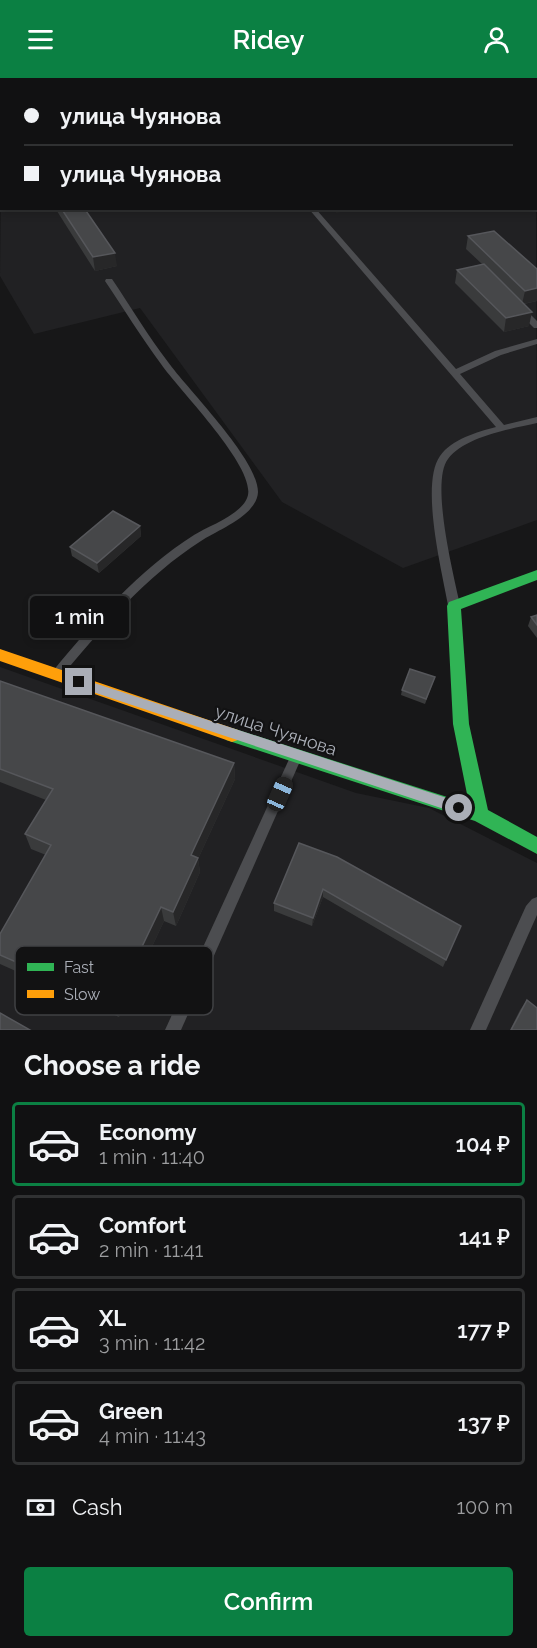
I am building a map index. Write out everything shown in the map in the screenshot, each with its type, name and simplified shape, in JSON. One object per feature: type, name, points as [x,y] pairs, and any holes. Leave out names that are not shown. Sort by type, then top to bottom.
[{"type":"street","points":[[480,814],[461,724],[454,606],[537,575]]},
{"type":"street","name":"улица Чуянова","points":[[0,655],[297,756],[480,814],[537,846]]},
{"type":"lane","points":[[313,210],[503,429]]},
{"type":"lane","points":[[57,675],[98,624],[144,577],[198,538],[245,509],[253,496],[252,480],[215,424],[174,375],[109,281]]},
{"type":"lane","points":[[512,301],[537,326]]},
{"type":"lane","points":[[455,373],[498,353],[537,341]]},
{"type":"lane","points":[[454,606],[435,483],[442,458],[460,443],[537,420]]},
{"type":"lane","points":[[211,946],[297,756]]},
{"type":"lane","points":[[478,1030],[531,911],[537,904]]},
{"type":"lane","points":[[173,1030],[180,1015]]},
{"type":"shaded area","points":[[1,210],[536,210],[537,520],[403,568],[282,502],[140,308],[34,334],[0,276]]},
{"type":"shaded area","points":[[0,667],[356,793],[429,808],[537,863],[537,1030],[0,1030]]},
{"type":"building","points":[[62,210],[85,210],[115,253],[93,257]]},
{"type":"building","points":[[494,231],[537,269],[537,288],[525,291],[468,236]]},
{"type":"building","points":[[484,264],[532,312],[506,318],[457,270]]},
{"type":"building","points":[[113,511],[140,526],[97,563],[70,547]]},
{"type":"building","points":[[537,615],[537,625],[531,617]]},
{"type":"building","points":[[410,669],[435,677],[426,699],[402,690]]},
{"type":"building","points":[[0,681],[234,763],[191,855],[198,858],[173,912],[161,907],[142,946],[15,946],[15,962],[0,955],[0,934],[51,845],[25,834],[53,789],[0,769]]},
{"type":"building","points":[[299,843],[337,857],[461,926],[446,960],[323,889],[313,918],[274,903]]},
{"type":"building","points":[[527,1000],[537,1008],[537,1030],[511,1030]]},
{"type":"building","points":[[0,1013],[30,1030],[0,1030]]},
{"type":"traffic: fast","points":[[480,815],[461,724],[454,606],[537,575]]},
{"type":"traffic: fast","points":[[232,735],[480,815],[537,846]]},
{"type":"traffic: slow","points":[[0,655],[232,735]]},
{"type":"route","points":[[79,682],[258,744],[459,808]]}]
